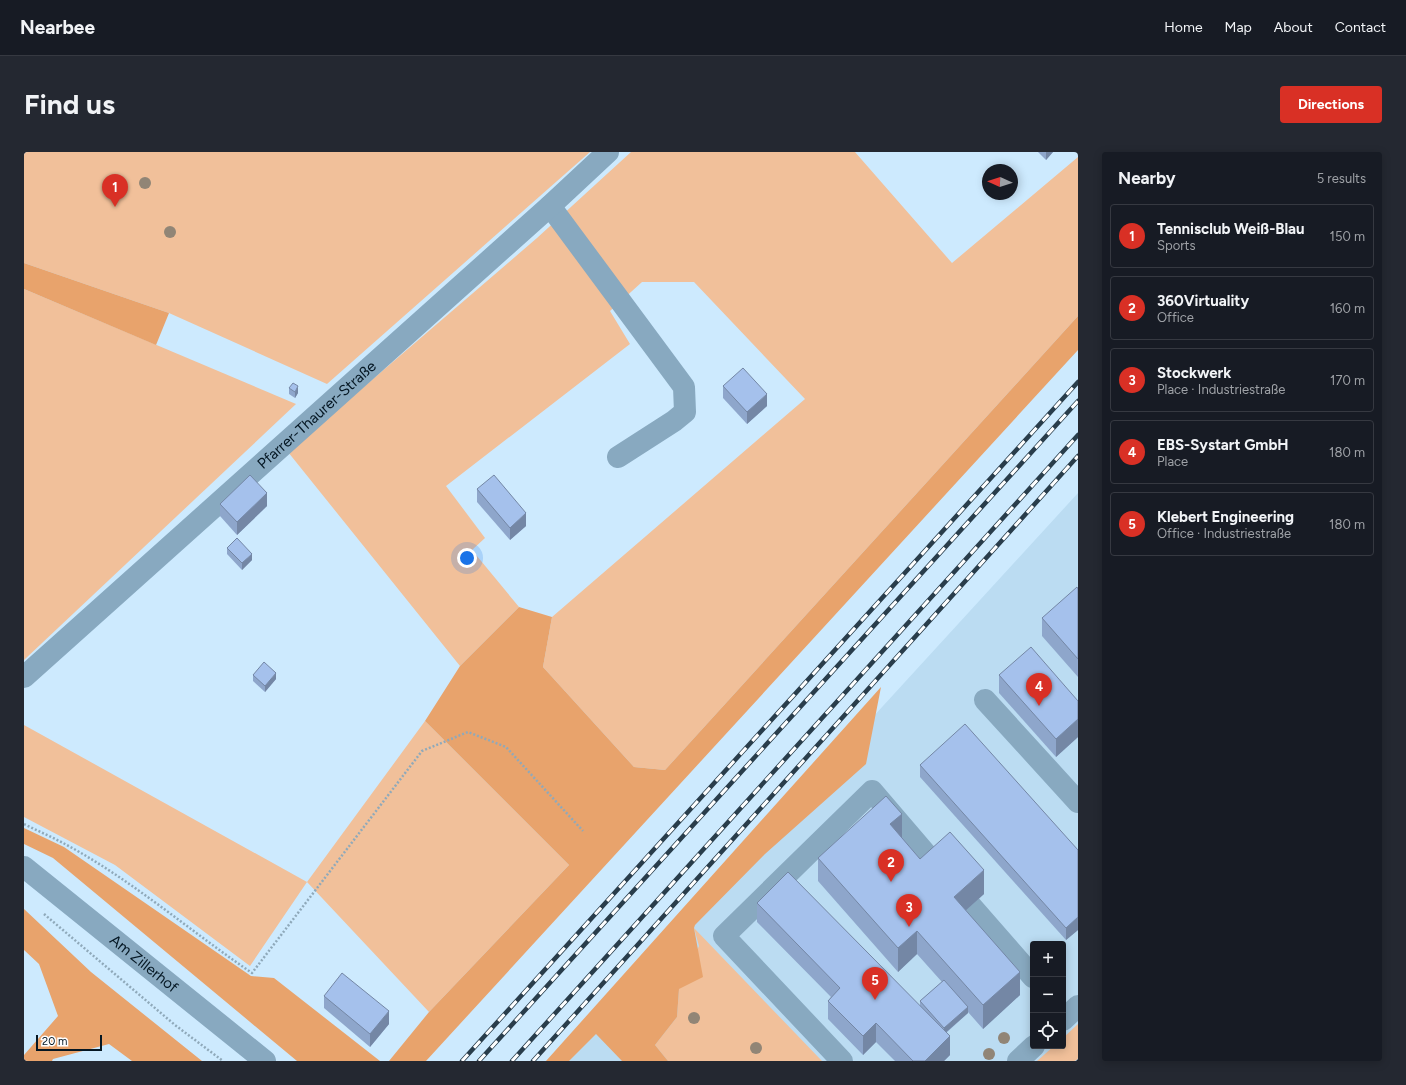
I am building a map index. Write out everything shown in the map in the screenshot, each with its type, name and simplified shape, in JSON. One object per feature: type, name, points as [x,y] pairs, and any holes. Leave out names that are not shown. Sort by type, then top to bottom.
[{"type":"street","name":"Pfarrer-Thaurer-Straße","points":[[24,677],[550,206],[608,152]]},
{"type":"street","points":[[550,206],[684,387],[684,412],[674,421],[618,457]]},
{"type":"street","points":[[985,700],[1078,802]]},
{"type":"street","points":[[842,1061],[724,936],[872,792],[937,867]]},
{"type":"street","name":"Am Zillerhof","points":[[24,867],[265,1061]]},
{"type":"street","points":[[971,906],[1030,974]]},
{"type":"street","points":[[1018,1061],[1031,1049]]},
{"type":"path","points":[[24,824],[66,844],[127,883],[206,942],[252,973],[422,751],[468,732],[506,747],[583,831]]},
{"type":"path","points":[[42,912],[175,1025],[223,1061]]},
{"type":"shaded area","points":[[24,152],[590,152],[327,384],[169,313],[24,263]]},
{"type":"shaded area","points":[[631,152],[855,152],[952,263],[1078,157],[1078,316],[665,770],[634,767],[543,667],[552,617],[805,399],[694,282],[642,282],[610,311],[630,344],[446,486],[485,538],[472,550],[519,607],[460,666],[288,452],[537,238]]},
{"type":"shaded area","points":[[24,263],[169,313],[156,345],[24,289]]},
{"type":"shaded area","points":[[24,289],[296,404],[24,660]]},
{"type":"shaded area","points":[[1078,316],[1078,350],[426,1061],[389,1061],[429,1012],[569,865],[425,721],[460,666],[519,607],[552,617],[543,667],[634,767],[665,770]]},
{"type":"shaded area","points":[[1078,493],[1078,1061],[558,1061]]},
{"type":"shaded area","points":[[881,687],[866,764],[765,854],[695,925],[694,928],[703,977],[679,989],[677,1017],[655,1045],[668,1061],[622,1061],[596,1034],[569,1061],[546,1061]]},
{"type":"shaded area","points":[[425,721],[569,865],[429,1012],[307,882]]},
{"type":"shaded area","points":[[24,725],[307,882],[250,966],[115,865],[24,817]]},
{"type":"shaded area","points":[[24,828],[64,847],[251,976],[274,978],[380,1061],[297,1061],[53,858],[24,844]]},
{"type":"shaded area","points":[[24,909],[91,972],[202,1061],[132,1061],[109,1044],[53,1059],[52,1061],[24,1061],[24,1055],[58,1016],[39,964],[24,950]]},
{"type":"shaded area","points":[[694,928],[822,1061],[668,1061],[655,1045],[677,1017],[679,989],[699,946]]},
{"type":"shaded area","points":[[1078,1024],[1078,1059],[1075,1061],[1037,1061],[1051,1049],[1066,1049],[1066,1035]]},
{"type":"building","points":[[743,368],[767,394],[747,412],[723,386]]},
{"type":"building","points":[[293,383],[298,386],[295,392],[289,388]]},
{"type":"building","points":[[250,475],[267,493],[237,522],[220,504]]},
{"type":"building","points":[[494,475],[526,513],[510,528],[477,489]]},
{"type":"building","points":[[237,538],[252,554],[242,563],[227,548]]},
{"type":"building","points":[[1077,587],[1078,589],[1078,659],[1042,618]]},
{"type":"building","points":[[1031,647],[1078,701],[1078,719],[1056,739],[999,675]]},
{"type":"building","points":[[264,662],[276,673],[265,686],[253,675]]},
{"type":"building","points":[[965,724],[1078,850],[1078,917],[1066,928],[920,765]]},
{"type":"building","points":[[886,796],[902,814],[890,824],[920,859],[950,832],[984,870],[954,897],[1020,972],[983,1005],[917,931],[898,948],[818,858]]},
{"type":"building","points":[[788,872],[950,1036],[925,1061],[913,1061],[876,1023],[863,1036],[828,1001],[840,988],[757,903]]},
{"type":"building","points":[[342,973],[389,1011],[370,1034],[324,996]]},
{"type":"building","points":[[944,980],[968,1007],[944,1028],[920,1001]]},
{"type":"railway","points":[[462,1061],[1078,382]]},
{"type":"railway","points":[[479,1061],[1078,401]]},
{"type":"railway","points":[[512,1061],[1078,435]]},
{"type":"railway","points":[[533,1061],[1078,456]]},
{"type":"place","name":"Tennisclub Weiß-Blau","points":[[115,207]]},
{"type":"place","name":"EBS-Systart GmbH","points":[[1039,706]]},
{"type":"place","name":"360Virtuality","points":[[891,882]]},
{"type":"place","name":"Stockwerk","points":[[909,927]]},
{"type":"place","name":"Klebert Engineering","points":[[875,1000]]}]
